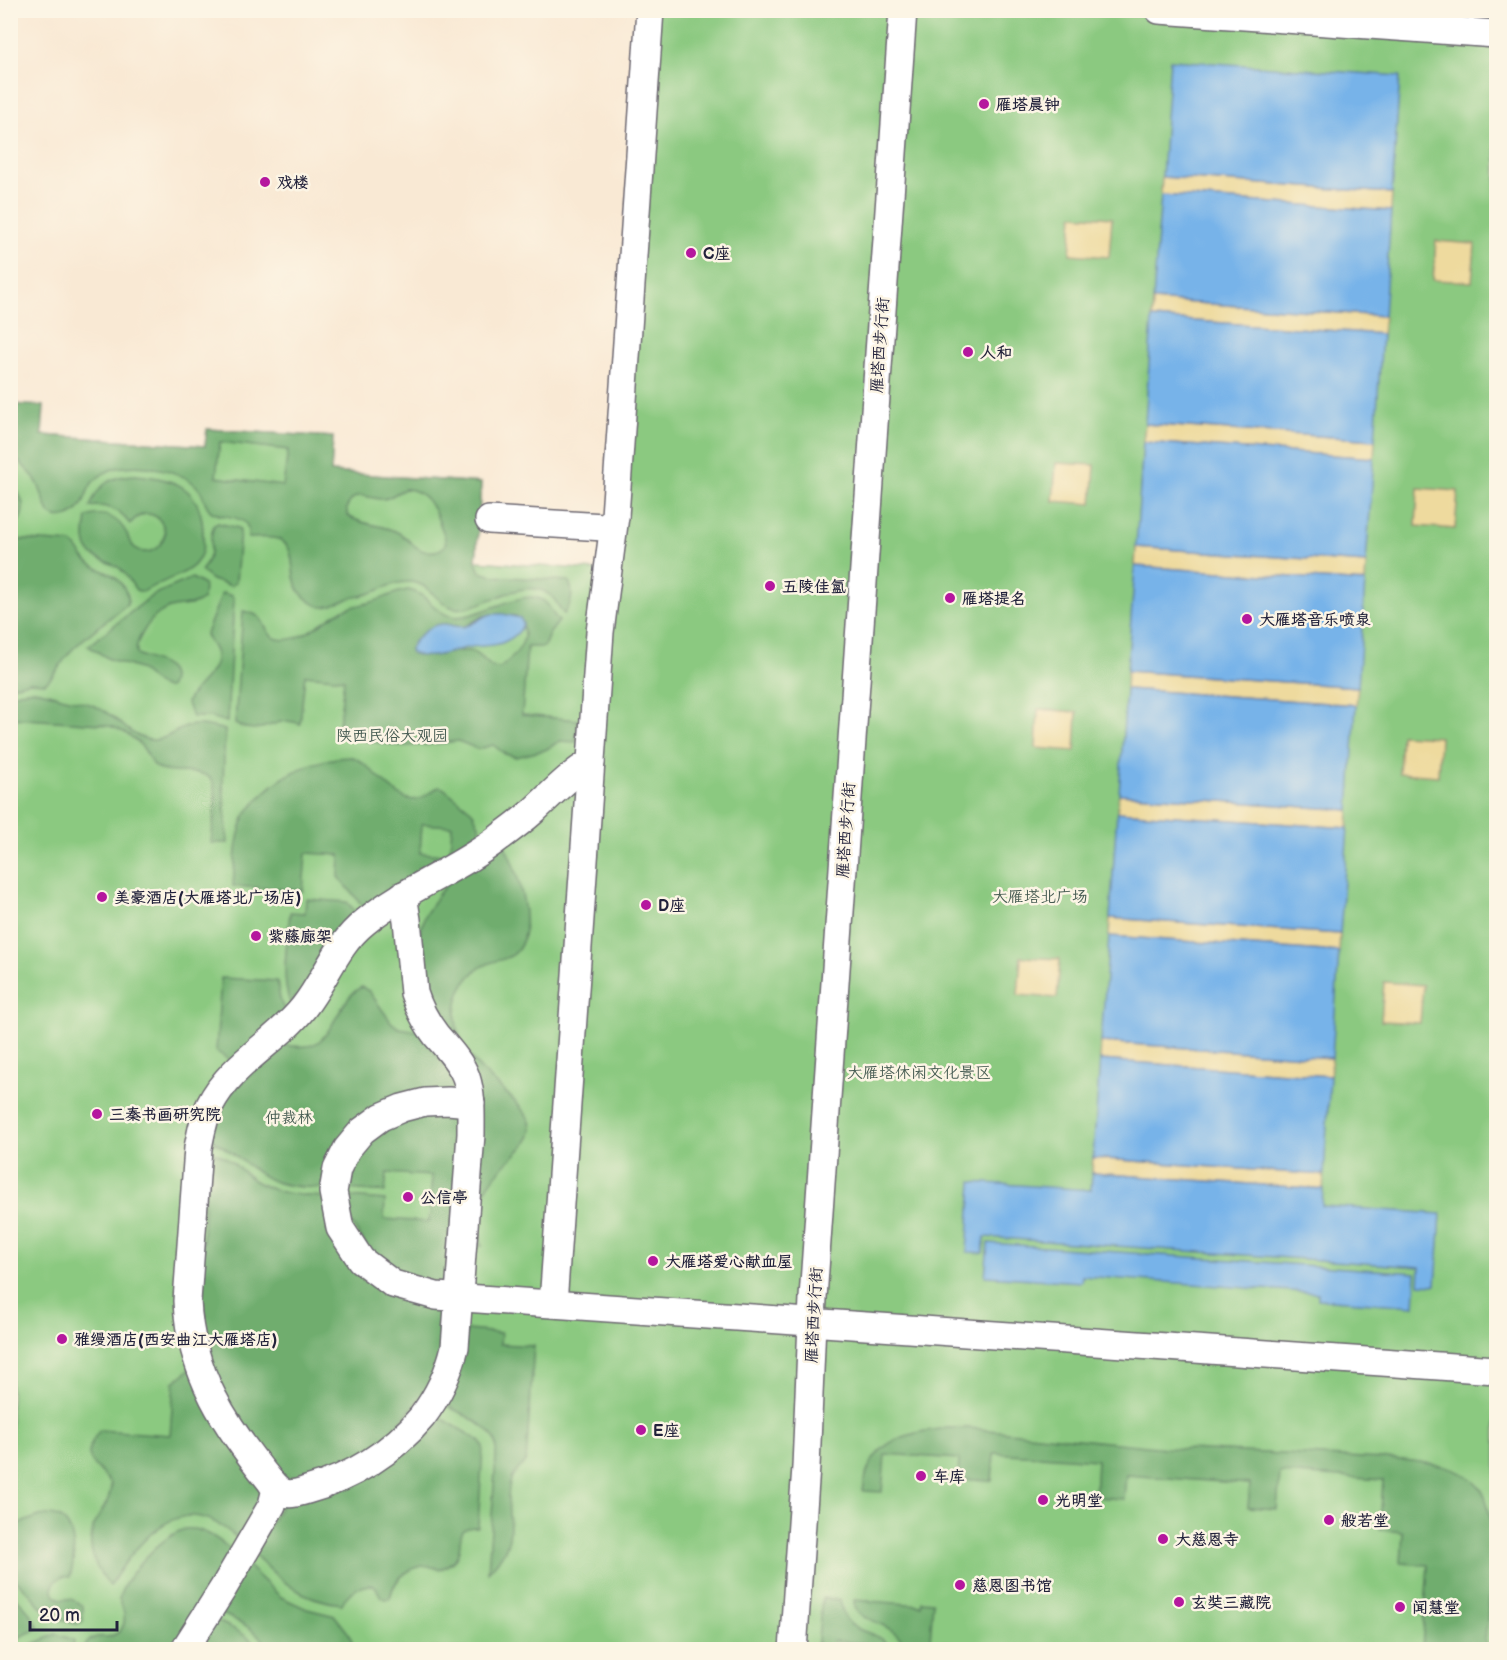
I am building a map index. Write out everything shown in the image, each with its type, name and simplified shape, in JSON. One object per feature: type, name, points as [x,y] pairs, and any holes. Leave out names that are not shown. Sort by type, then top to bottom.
[{"type":"street","points":[[553,1304],[600,632],[615,516],[650,10]]},
{"type":"street","name":"雁塔西步行街","points":[[793,1650],[806,1467],[812,1322],[903,10]]},
{"type":"street","points":[[1159,10],[1497,34]]},
{"type":"street","points":[[489,520],[604,527],[612,523],[615,516]]},
{"type":"street","points":[[279,1493],[239,1440],[209,1392],[193,1349],[188,1323],[187,1301],[198,1148],[202,1126],[210,1104],[223,1084],[237,1069],[298,1016],[350,935],[378,911],[498,839],[532,812],[574,772],[591,762]]},
{"type":"street","points":[[279,1493],[320,1487],[370,1462],[405,1435],[421,1417],[435,1398],[451,1364],[457,1334],[460,1297],[471,1103],[466,1077],[453,1055],[423,1017],[417,1004],[403,895]]},
{"type":"street","points":[[471,1103],[425,1102],[381,1117],[362,1131],[347,1149],[337,1169],[333,1192],[340,1228],[361,1260],[393,1284],[436,1296],[1497,1370]]},
{"type":"street","points":[[184,1650],[279,1493]]},
{"type":"green space","name":"大雁塔休闲文化景区","points":[[650,11],[1496,11],[1496,1649],[11,1649],[11,404],[42,435],[205,446],[207,429],[333,437],[331,472],[481,483],[476,561],[608,571]]},
{"type":"green space","points":[[10,404],[44,406],[42,435],[205,446],[207,429],[333,437],[331,472],[481,483],[476,562],[480,572],[493,576],[569,581],[572,594],[569,606],[564,614],[551,596],[540,590],[528,588],[477,605],[454,608],[442,602],[422,585],[402,582],[330,606],[319,606],[302,595],[297,587],[290,552],[286,545],[273,538],[248,538],[246,524],[242,520],[212,512],[199,489],[183,477],[149,467],[114,469],[104,473],[93,482],[83,503],[75,513],[66,517],[57,517],[49,513],[33,476],[11,453]],"holes":[[[220,442],[288,450],[283,486],[216,477]],[[405,489],[419,493],[433,508],[445,538],[445,545],[441,549],[424,551],[397,532],[360,522],[348,516],[348,505],[357,496],[385,499]]]},
{"type":"green space","points":[[135,475],[162,479],[183,488],[197,505],[203,532],[200,556],[192,567],[143,592],[136,590],[118,567],[91,554],[85,539],[87,517],[105,515],[119,523],[138,550],[148,552],[157,548],[165,534],[161,521],[156,517],[141,515],[130,524],[112,509],[102,506],[90,507],[97,492],[106,483],[119,477]]},
{"type":"green space","points":[[11,483],[23,504],[22,514],[16,526],[11,526]]},
{"type":"green space","points":[[218,523],[238,528],[240,531],[236,582],[231,586],[212,580],[201,571],[210,553],[214,525]]},
{"type":"green space","points":[[11,539],[72,543],[88,562],[118,579],[128,597],[126,605],[71,651],[45,683],[30,682],[11,686]]},
{"type":"green space","points":[[192,578],[204,585],[203,599],[195,604],[169,608],[154,617],[137,645],[137,654],[168,669],[172,680],[169,688],[157,684],[139,669],[109,659],[88,646],[153,595]]},
{"type":"green space","name":"陕西民俗大观园","points":[[408,590],[421,595],[440,611],[451,616],[474,614],[526,597],[537,598],[545,602],[559,621],[549,634],[544,647],[527,647],[522,715],[578,720],[576,742],[560,741],[545,750],[516,757],[505,754],[493,745],[478,749],[458,741],[401,746],[338,735],[344,679],[305,675],[300,724],[284,721],[255,729],[235,724],[243,611],[258,617],[274,638],[287,640],[303,635],[345,609]],"holes":[[[492,614],[516,616],[523,623],[523,641],[515,654],[500,668],[492,667],[473,652],[458,651],[428,656],[411,653],[410,649],[414,642],[423,633],[444,624],[461,627]]]},
{"type":"green space","points":[[222,593],[232,596],[234,600],[227,722],[210,717],[192,717],[187,703],[216,662],[215,652],[206,634]]},
{"type":"green space","points":[[33,690],[95,706],[146,739],[157,740],[194,725],[225,730],[223,785],[228,843],[211,843],[215,792],[211,779],[201,774],[158,769],[135,740],[107,725],[11,718],[11,696]]},
{"type":"green space","points":[[352,757],[368,767],[402,796],[419,799],[436,788],[443,788],[472,811],[480,830],[477,841],[454,858],[450,851],[452,826],[422,824],[420,853],[444,855],[448,861],[366,910],[339,877],[340,855],[306,853],[303,891],[233,886],[241,826],[247,812],[264,793],[286,776],[312,764]]},
{"type":"green space","points":[[504,844],[523,899],[525,930],[522,943],[513,955],[483,966],[470,976],[462,989],[457,1005],[457,1029],[469,1055],[527,1116],[531,1124],[531,1131],[529,1139],[496,1174],[484,1194],[478,1217],[482,1246],[468,1245],[475,1143],[434,1025],[416,948],[425,915],[440,892],[449,882]]},
{"type":"green space","points":[[306,899],[347,902],[359,916],[311,983],[290,1003],[285,970],[290,912],[305,913]]},
{"type":"green space","points":[[221,978],[277,981],[280,999],[287,1016],[233,1063],[216,1051]]},
{"type":"green space","name":"仲裁林","points":[[362,987],[369,991],[391,1022],[399,1028],[418,1031],[464,1088],[411,1100],[320,1188],[291,1186],[273,1181],[210,1139],[219,1105],[280,1044],[306,1046],[315,1044],[327,1033],[348,998]]},
{"type":"green space","points":[[461,1107],[453,1285],[388,1277],[339,1205],[349,1197],[385,1200],[384,1219],[429,1222],[432,1176],[387,1173],[385,1192],[343,1187],[372,1128]]},
{"type":"green space","points":[[212,1152],[229,1160],[255,1181],[271,1189],[322,1197],[337,1232],[450,1304],[435,1381],[379,1447],[292,1486],[239,1427],[199,1339],[206,1155]]},
{"type":"green space","points":[[467,1330],[501,1333],[500,1344],[534,1346],[526,1462],[514,1475],[509,1488],[510,1529],[506,1549],[488,1572],[496,1442],[485,1428],[446,1405]]},
{"type":"green space","points":[[191,1368],[266,1488],[242,1542],[207,1519],[193,1516],[180,1517],[168,1522],[144,1540],[110,1586],[100,1573],[94,1559],[91,1536],[95,1522],[107,1502],[111,1484],[90,1459],[90,1447],[100,1430],[170,1435],[174,1382]]},
{"type":"green space","points":[[438,1416],[480,1441],[483,1446],[478,1527],[465,1529],[456,1558],[450,1563],[440,1570],[423,1566],[408,1571],[396,1583],[390,1598],[381,1597],[375,1586],[370,1585],[351,1592],[342,1604],[314,1598],[292,1588],[253,1553],[282,1504]]},
{"type":"green space","points":[[947,1428],[969,1428],[1166,1448],[1404,1460],[1433,1464],[1463,1474],[1478,1485],[1486,1499],[1490,1518],[1492,1564],[1484,1649],[1422,1649],[1428,1565],[1401,1563],[1403,1532],[1380,1530],[1383,1480],[1280,1473],[1277,1509],[1248,1507],[1250,1484],[1126,1475],[1124,1499],[1095,1497],[1097,1460],[994,1453],[992,1481],[958,1479],[959,1459],[885,1454],[882,1492],[863,1491],[866,1474],[880,1450],[903,1437]]},
{"type":"green space","points":[[47,1515],[65,1522],[72,1538],[74,1548],[70,1577],[56,1580],[53,1591],[61,1599],[73,1600],[83,1606],[81,1624],[49,1616],[11,1575],[11,1527]]},
{"type":"green space","points":[[185,1529],[206,1533],[235,1553],[176,1649],[82,1650],[93,1639],[111,1636],[121,1630],[124,1615],[119,1599],[128,1579],[155,1548]]},
{"type":"green space","points":[[246,1564],[281,1597],[307,1609],[335,1616],[350,1635],[354,1649],[270,1649],[260,1636],[247,1626],[217,1612]]},
{"type":"green space","points":[[11,1592],[27,1609],[38,1626],[37,1629],[11,1641]]},
{"type":"green space","points":[[822,1598],[840,1600],[843,1613],[854,1627],[885,1641],[891,1649],[867,1649],[867,1644],[832,1641],[831,1647],[817,1649]]},
{"type":"green space","points":[[854,1600],[921,1605],[922,1601],[933,1602],[930,1641],[958,1643],[957,1649],[907,1649],[893,1631],[860,1614]]},
{"type":"green space","points":[[212,1619],[244,1635],[260,1649],[193,1650]]},
{"type":"green space","points":[[56,1634],[74,1640],[70,1649],[23,1649]]},
{"type":"sand","points":[[1162,177],[1392,193],[1391,211],[1161,195]]},
{"type":"sand","points":[[1073,215],[1112,218],[1109,257],[1070,254]]},
{"type":"sand","points":[[1436,241],[1475,244],[1472,282],[1433,280]]},
{"type":"sand","points":[[1153,300],[1384,316],[1382,334],[1152,318]]},
{"type":"sand","points":[[1145,424],[1375,440],[1374,458],[1143,442]]},
{"type":"sand","points":[[1056,463],[1095,465],[1092,504],[1053,501]]},
{"type":"sand","points":[[1418,488],[1458,491],[1455,529],[1416,526]]},
{"type":"sand","points":[[1136,547],[1366,563],[1365,582],[1135,566]]},
{"type":"sand","points":[[1127,671],[1358,687],[1356,705],[1126,689]]},
{"type":"sand","points":[[1038,709],[1077,712],[1075,751],[1036,748]]},
{"type":"sand","points":[[1401,735],[1440,737],[1438,776],[1399,773]]},
{"type":"sand","points":[[1119,794],[1349,810],[1348,828],[1117,812]]},
{"type":"sand","points":[[1110,918],[1340,934],[1339,952],[1109,936]]},
{"type":"sand","points":[[1021,957],[1060,959],[1057,998],[1018,995]]},
{"type":"sand","points":[[1384,982],[1423,985],[1420,1023],[1381,1021]]},
{"type":"sand","points":[[1101,1042],[1332,1058],[1330,1076],[1100,1060]]},
{"type":"sand","points":[[1093,1158],[1324,1175],[1323,1189],[1092,1173]]},
{"type":"water","points":[[1170,60],[1400,76],[1392,193],[1162,177]]},
{"type":"water","points":[[1161,195],[1391,211],[1384,316],[1153,300]]},
{"type":"water","points":[[1152,318],[1382,334],[1375,440],[1145,424]]},
{"type":"water","points":[[1143,442],[1374,458],[1366,563],[1136,547]]},
{"type":"water","points":[[1135,566],[1365,582],[1358,687],[1127,671]]},
{"type":"water","points":[[492,614],[520,618],[522,626],[513,637],[499,644],[471,647],[434,656],[411,653],[410,649],[415,640],[433,626],[443,624],[463,627]]},
{"type":"water","points":[[1126,689],[1356,705],[1349,810],[1119,794]]},
{"type":"water","points":[[1117,812],[1348,828],[1340,934],[1110,918]]},
{"type":"water","points":[[1109,936],[1339,952],[1332,1058],[1101,1042]]},
{"type":"water","points":[[1100,1060],[1330,1076],[1324,1175],[1093,1158]]},
{"type":"water","points":[[1092,1173],[1323,1189],[1322,1206],[1441,1214],[1436,1285],[1419,1284],[1420,1267],[985,1237],[983,1253],[967,1252],[972,1182],[1091,1190]]},
{"type":"water","points":[[988,1243],[1416,1273],[1414,1306],[1318,1299],[1318,1293],[1082,1276],[1081,1282],[985,1276]]},
{"type":"place","name":"雁塔晨钟","points":[[984,104]]},
{"type":"place","name":"戏楼","points":[[265,182]]},
{"type":"place","name":"C座","points":[[691,253]]},
{"type":"place","name":"人和","points":[[968,352]]},
{"type":"place","name":"五陵佳氲","points":[[770,586]]},
{"type":"place","name":"雁塔提名","points":[[950,598]]},
{"type":"place","name":"大雁塔音乐喷泉","points":[[1247,619]]},
{"type":"place","name":"美豪酒店(大雁塔北广场店)","points":[[102,897]]},
{"type":"place","name":"D座","points":[[646,905]]},
{"type":"place","name":"紫藤廊架","points":[[256,936]]},
{"type":"place","name":"三秦书画研究院","points":[[97,1114]]},
{"type":"place","name":"公信亭","points":[[408,1197]]},
{"type":"place","name":"大雁塔爱心献血屋","points":[[653,1261]]},
{"type":"place","name":"雅缦酒店(西安曲江大雁塔店)","points":[[62,1339]]},
{"type":"place","name":"E座","points":[[641,1430]]},
{"type":"place","name":"车库","points":[[921,1476]]},
{"type":"place","name":"光明堂","points":[[1043,1500]]},
{"type":"place","name":"般若堂","points":[[1329,1520]]},
{"type":"place","name":"大慈恩寺","points":[[1163,1539]]},
{"type":"place","name":"慈恩图书馆","points":[[960,1585]]},
{"type":"place","name":"玄奘三藏院","points":[[1179,1602]]},
{"type":"place","name":"闻慧堂","points":[[1400,1607]]},
{"type":"park label","name":"大雁塔北广场","points":[[1040,896]]}]
